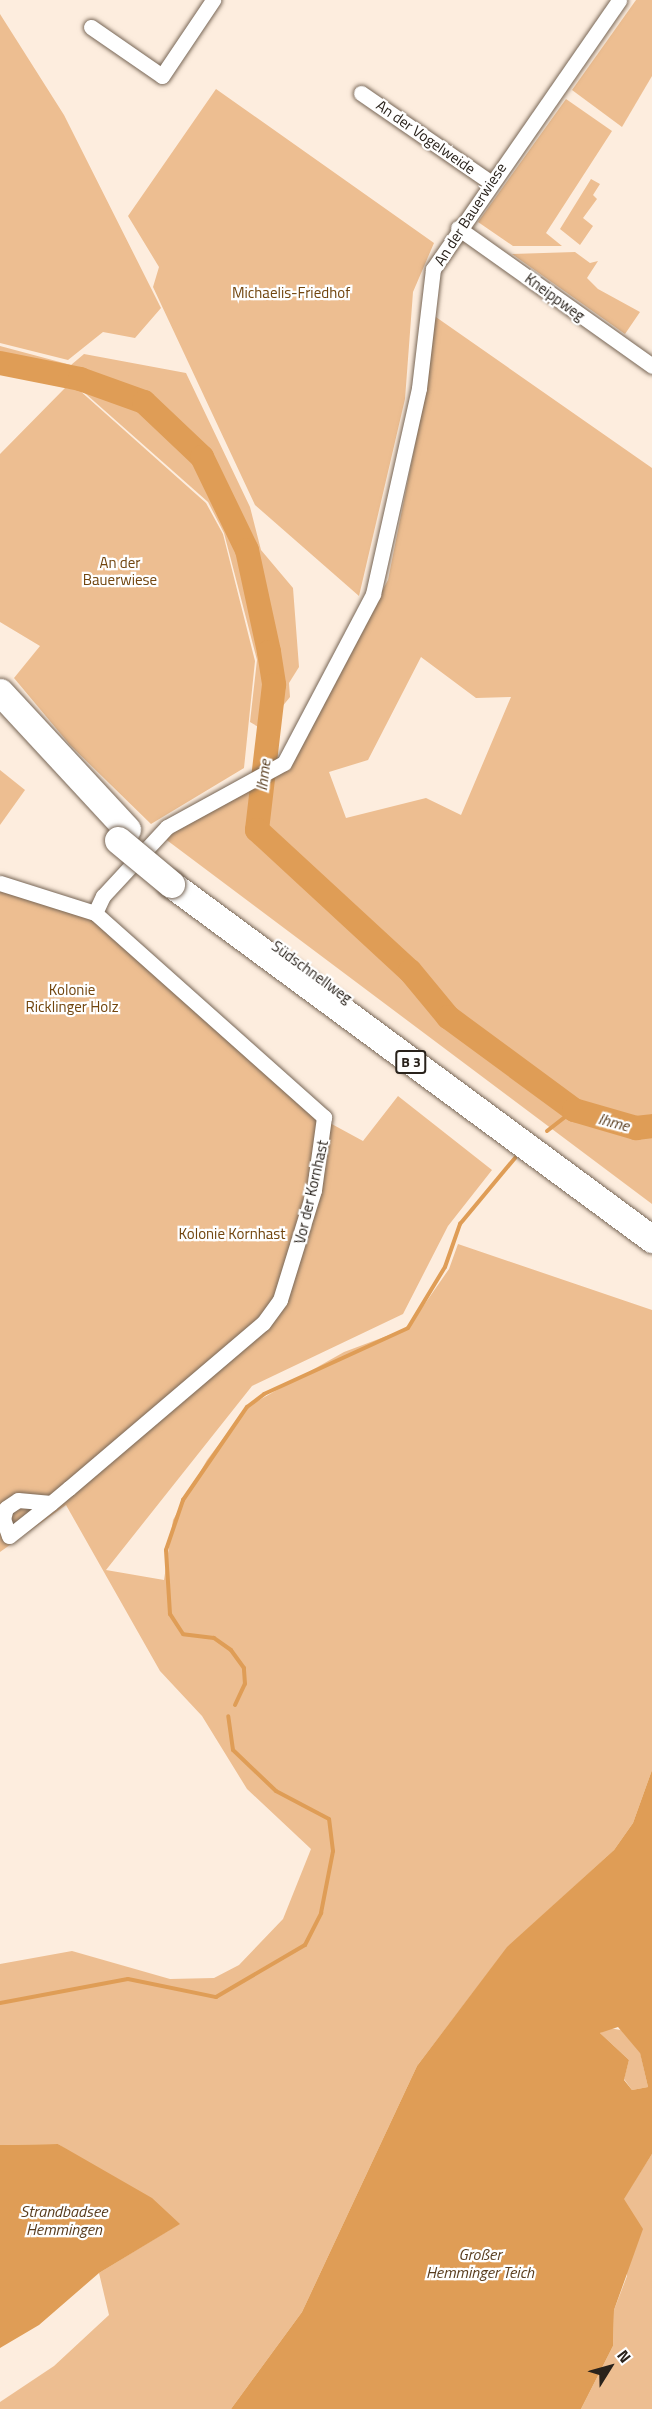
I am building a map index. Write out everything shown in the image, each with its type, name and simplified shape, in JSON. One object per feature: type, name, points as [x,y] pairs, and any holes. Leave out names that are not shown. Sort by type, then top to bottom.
[{"type":"highway","name":"Südschnellweg","points":[[0,692],[123,834]]},
{"type":"highway","name":"Südschnellweg","points":[[0,716],[123,834],[175,879],[652,1239]]},
{"type":"highway","name":"Südschnellweg","points":[[175,879],[652,1220]]},
{"type":"street","points":[[91,27],[162,76],[213,0]]},
{"type":"street","name":"An der Bauerwiese","points":[[95,913],[103,896],[167,827],[252,779],[272,774],[294,746],[373,594],[419,388],[427,294],[434,269],[458,228],[619,0]]},
{"type":"street","name":"An der Vogelweide","points":[[361,93],[490,182]]},
{"type":"street","name":"Kneippweg","points":[[458,228],[652,366]]},
{"type":"street","points":[[0,884],[95,913]]},
{"type":"street","name":"Vor der Kornhast","points":[[51,1503],[263,1323],[292,1270],[325,1138],[324,1117],[318,1110],[95,913]]},
{"type":"green space","points":[[636,0],[652,0],[652,76],[622,127],[572,90]]},
{"type":"green space","points":[[0,14],[64,115],[161,308],[135,338],[103,332],[68,360],[0,343]]},
{"type":"green space","name":"Michaelis-Friedhof","points":[[216,89],[434,243],[413,292],[405,399],[359,596],[255,505],[153,287],[159,267],[128,216]]},
{"type":"green space","points":[[566,99],[612,131],[546,233],[562,246],[513,246],[478,222]]},
{"type":"green space","points":[[591,179],[600,184],[593,195],[597,199],[583,218],[593,226],[580,245],[560,229]]},
{"type":"green space","points":[[575,252],[590,263],[598,261],[587,278],[598,289],[640,312],[625,334],[512,254]]},
{"type":"green space","points":[[433,315],[652,468],[652,1204],[164,838],[288,768],[388,580],[426,390]],"holes":[[[421,657],[476,698],[511,697],[461,815],[426,798],[346,818],[329,772],[368,760]]]},
{"type":"green space","points":[[0,346],[71,365],[84,354],[186,373],[250,507],[261,550],[293,588],[299,667],[289,683],[290,697],[273,718],[272,651],[250,548],[205,455],[145,400],[0,356]]},
{"type":"green space","points":[[69,378],[143,406],[201,460],[245,552],[272,685],[265,731],[250,722],[257,660],[224,533],[208,502],[78,387],[66,385]]},
{"type":"green space","name":"An der Bauerwiese","points":[[65,388],[78,389],[206,503],[223,534],[255,661],[244,768],[151,824],[70,745],[14,678],[40,646],[0,622],[0,454]]},
{"type":"green space","points":[[0,770],[25,790],[0,825]]},
{"type":"green space","points":[[0,890],[93,920],[317,1116],[363,1141],[398,1096],[492,1170],[448,1226],[403,1314],[252,1386],[106,1570],[164,1580],[173,1520],[207,1460],[247,1407],[344,1352],[408,1328],[449,1269],[458,1244],[652,1310],[652,1770],[633,1823],[614,1850],[507,1948],[417,2066],[302,2312],[231,2409],[0,2409],[0,2402],[54,2366],[109,2315],[99,2273],[179,2224],[58,2144],[0,2145],[0,1964],[72,1951],[170,1979],[214,1978],[239,1965],[283,1919],[311,1849],[247,1789],[202,1716],[160,1671],[66,1505],[0,1552]]},
{"type":"green space","points":[[609,2028],[621,2030],[640,2052],[648,2087],[632,2090],[624,2079],[629,2060],[600,2033]]},
{"type":"green space","points":[[652,2154],[652,2409],[581,2409],[613,2346],[614,2310],[627,2276],[623,2199]]},
{"type":"water","name":"Großer Hemminger Teich","points":[[652,1770],[652,2154],[624,2199],[643,2229],[614,2310],[613,2346],[581,2409],[231,2409],[302,2312],[417,2066],[507,1947],[614,1850],[633,1823]],"holes":[[[618,2027],[640,2053],[648,2087],[632,2090],[624,2080],[629,2060],[600,2033]]]},
{"type":"water","name":"Strandbadsee Hemmingen","points":[[58,2144],[152,2198],[180,2224],[99,2273],[39,2325],[0,2348],[0,2145]]},
{"type":"waterway","name":"Ihme","points":[[0,363],[80,379],[144,402],[202,457],[247,550],[274,685],[257,830],[410,971],[448,1017],[574,1110],[636,1128],[652,1126]]},
{"type":"waterway","points":[[547,1131],[574,1110]]},
{"type":"waterway","points":[[235,1705],[245,1684],[244,1668],[231,1650],[214,1638],[183,1634],[170,1614],[166,1550],[183,1500],[247,1407],[264,1394],[408,1328],[445,1267],[460,1224],[515,1158]]},
{"type":"waterway","points":[[0,2003],[128,1979],[216,1997],[305,1945],[321,1913],[333,1851],[329,1819],[276,1791],[233,1750],[228,1716]]},
{"type":"park label","name":"Kolonie Ricklinger Holz","points":[[72,998]]},
{"type":"park label","name":"Kolonie Kornhast","points":[[232,1234]]}]
